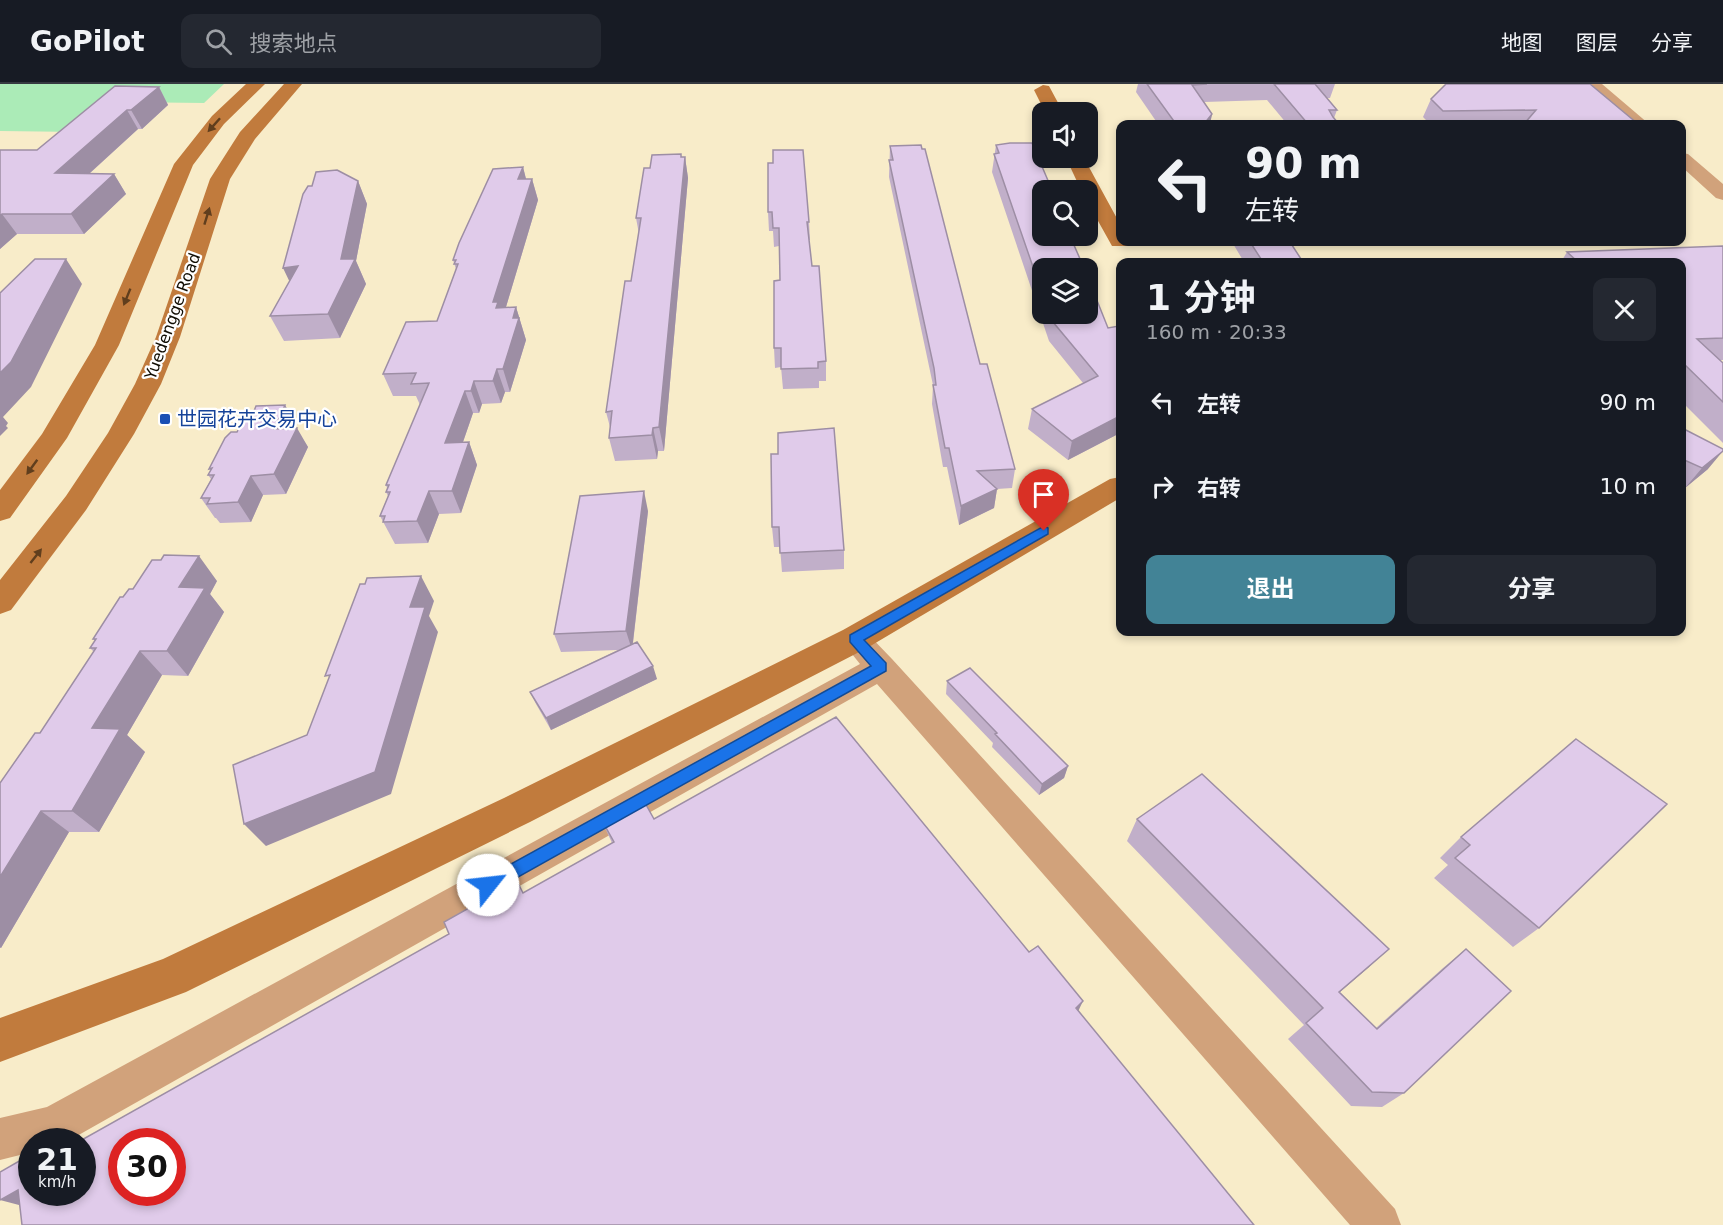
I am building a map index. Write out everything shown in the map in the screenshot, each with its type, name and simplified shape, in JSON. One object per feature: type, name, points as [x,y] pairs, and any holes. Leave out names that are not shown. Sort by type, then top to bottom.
[{"type":"main road","points":[[0,511],[52,438],[107,345],[184,164],[218,120],[256,84]]},
{"type":"main road","name":"Yuedengge Road","points":[[0,602],[76,503],[121,434],[148,384],[168,337],[220,179],[247,136],[292,84]]},
{"type":"main road","points":[[1043,90],[1049,102]]},
{"type":"main road","points":[[1080,168],[1116,234]]},
{"type":"main road","points":[[0,1040],[171,977],[517,810],[855,639],[1116,488]]},
{"type":"street","points":[[1592,84],[1636,120]]},
{"type":"street","points":[[1686,162],[1723,194]]},
{"type":"street","points":[[855,639],[1379,1225]]},
{"type":"street","points":[[0,1139],[53,1126],[881,667]]},
{"type":"green space","points":[[0,84],[224,84],[204,103],[120,102],[79,132],[0,131]]},
{"type":"building","points":[[1147,84],[1207,84],[1192,85],[1212,114],[1207,120],[1173,120]]},
{"type":"building","points":[[1274,84],[1315,84],[1337,110],[1329,110],[1336,120],[1305,120]]},
{"type":"building","points":[[1446,84],[1590,84],[1633,120],[1527,120],[1536,110],[1443,111],[1431,99]]},
{"type":"building","points":[[115,86],[159,87],[131,110],[127,110],[55,173],[114,174],[71,214],[2,214],[0,216],[0,150],[37,150]]},
{"type":"building","points":[[1032,143],[1032,168],[1043,168],[1048,180],[1032,180],[1032,246],[1074,246],[1080,258],[1032,258],[1032,264],[994,154],[999,153],[996,145]]},
{"type":"building","points":[[921,145],[922,149],[925,149],[980,364],[987,364],[1015,469],[977,471],[997,489],[961,506],[949,448],[945,448],[933,385],[936,385],[934,368],[889,160],[893,160],[890,146]]},
{"type":"building","points":[[773,150],[803,150],[809,222],[807,222],[812,266],[819,266],[826,361],[818,362],[818,368],[781,369],[781,348],[774,348],[774,281],[780,280],[779,228],[773,228],[772,212],[768,212],[768,163],[773,163]]},
{"type":"building","points":[[681,154],[681,157],[685,157],[659,427],[653,428],[652,435],[609,438],[612,411],[606,412],[625,281],[631,281],[641,218],[636,218],[644,168],[650,168],[652,155]]},
{"type":"building","points":[[523,167],[518,179],[532,179],[493,302],[498,302],[496,308],[516,307],[513,318],[519,318],[503,369],[497,369],[493,381],[474,381],[471,391],[465,391],[445,443],[469,442],[452,491],[429,491],[417,521],[383,522],[385,516],[380,516],[390,492],[386,492],[389,485],[386,485],[429,383],[411,384],[416,373],[383,374],[406,322],[437,321],[458,264],[454,264],[456,260],[453,260],[459,243],[493,169]]},
{"type":"building","points":[[337,170],[358,181],[341,259],[355,259],[328,314],[270,316],[298,266],[283,268],[303,194],[308,186],[312,186],[316,172]]},
{"type":"building","points":[[1253,246],[1293,246],[1300,258],[1260,258]]},
{"type":"building","points":[[1723,246],[1723,338],[1697,339],[1723,363],[1723,402],[1686,366],[1686,258],[1574,258],[1567,252]]},
{"type":"building","points":[[35,259],[66,259],[11,362],[0,373],[0,293]]},
{"type":"building","points":[[1098,303],[1108,328],[1116,327],[1116,418],[1072,441],[1032,409],[1098,376],[1055,324],[1098,324]]},
{"type":"building","points":[[285,405],[274,429],[297,428],[274,474],[251,476],[238,502],[207,504],[210,498],[201,498],[214,475],[208,475],[212,468],[209,469],[225,438],[231,432],[237,432],[248,411],[254,411],[256,406]]},
{"type":"building","points":[[834,428],[844,550],[780,553],[779,527],[772,527],[771,454],[778,454],[778,433]]},
{"type":"building","points":[[1686,430],[1723,449],[1702,468],[1686,461]]},
{"type":"building","points":[[644,491],[626,631],[554,634],[580,496]]},
{"type":"building","points":[[164,555],[199,556],[179,587],[205,588],[167,651],[140,651],[92,728],[120,729],[72,811],[41,811],[0,877],[0,783],[35,733],[40,733],[96,648],[90,648],[96,639],[93,639],[120,597],[123,597],[129,589],[133,589],[152,560],[161,560]]},
{"type":"building","points":[[421,576],[410,607],[425,607],[375,772],[244,824],[233,765],[307,735],[330,675],[325,676],[360,584],[365,584],[367,578]]},
{"type":"building","points":[[637,642],[653,666],[546,718],[530,692]]},
{"type":"building","points":[[970,668],[1068,766],[1042,784],[947,681]]},
{"type":"building","points":[[836,717],[1029,952],[1038,946],[1083,1001],[1076,1008],[1254,1225],[22,1225],[20,1206],[96,1206],[96,1132],[449,934],[444,922],[517,881],[523,893],[614,842],[600,817],[640,794],[654,819]]},
{"type":"building","points":[[1576,739],[1667,804],[1539,928],[1455,858],[1470,845],[1461,837]]},
{"type":"building","points":[[1202,774],[1389,949],[1339,992],[1377,1029],[1466,949],[1511,991],[1404,1093],[1372,1092],[1306,1023],[1323,1008],[1137,819]]},
{"type":"building","points":[[18,1162],[18,1190],[0,1200],[0,1172]]},
{"type":"place","name":"世园花卉交易中心","points":[[165,419]]},
{"type":"route","points":[[488,885],[881,667],[855,639],[1044,531]]}]
